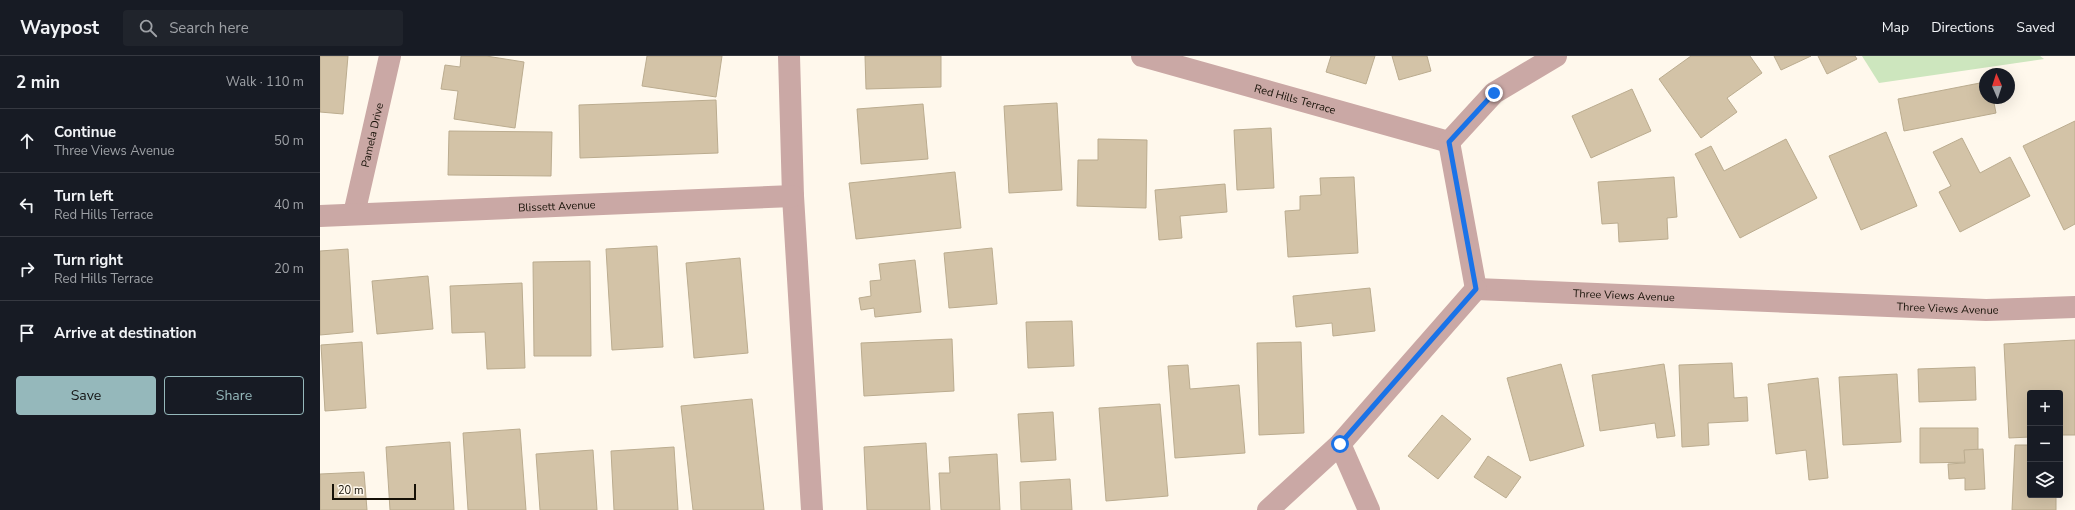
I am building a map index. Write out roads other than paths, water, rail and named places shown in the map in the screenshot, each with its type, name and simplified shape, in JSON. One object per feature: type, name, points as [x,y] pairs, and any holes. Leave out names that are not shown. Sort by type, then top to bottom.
[{"type":"street","name":"Pamela Drive","points":[[354,214],[390,56]]},
{"type":"street","points":[[789,56],[793,196],[812,510]]},
{"type":"street","name":"Red Hills Terrace","points":[[1142,56],[1449,142]]},
{"type":"street","points":[[1268,510],[1340,444],[1476,289],[1449,142],[1494,93],[1556,56]]},
{"type":"street","name":"Blissett Avenue","points":[[320,216],[793,196]]},
{"type":"street","name":"Three Views Avenue","points":[[1476,289],[1986,310],[2075,307]]},
{"type":"street","points":[[1340,444],[1369,510]]}]
